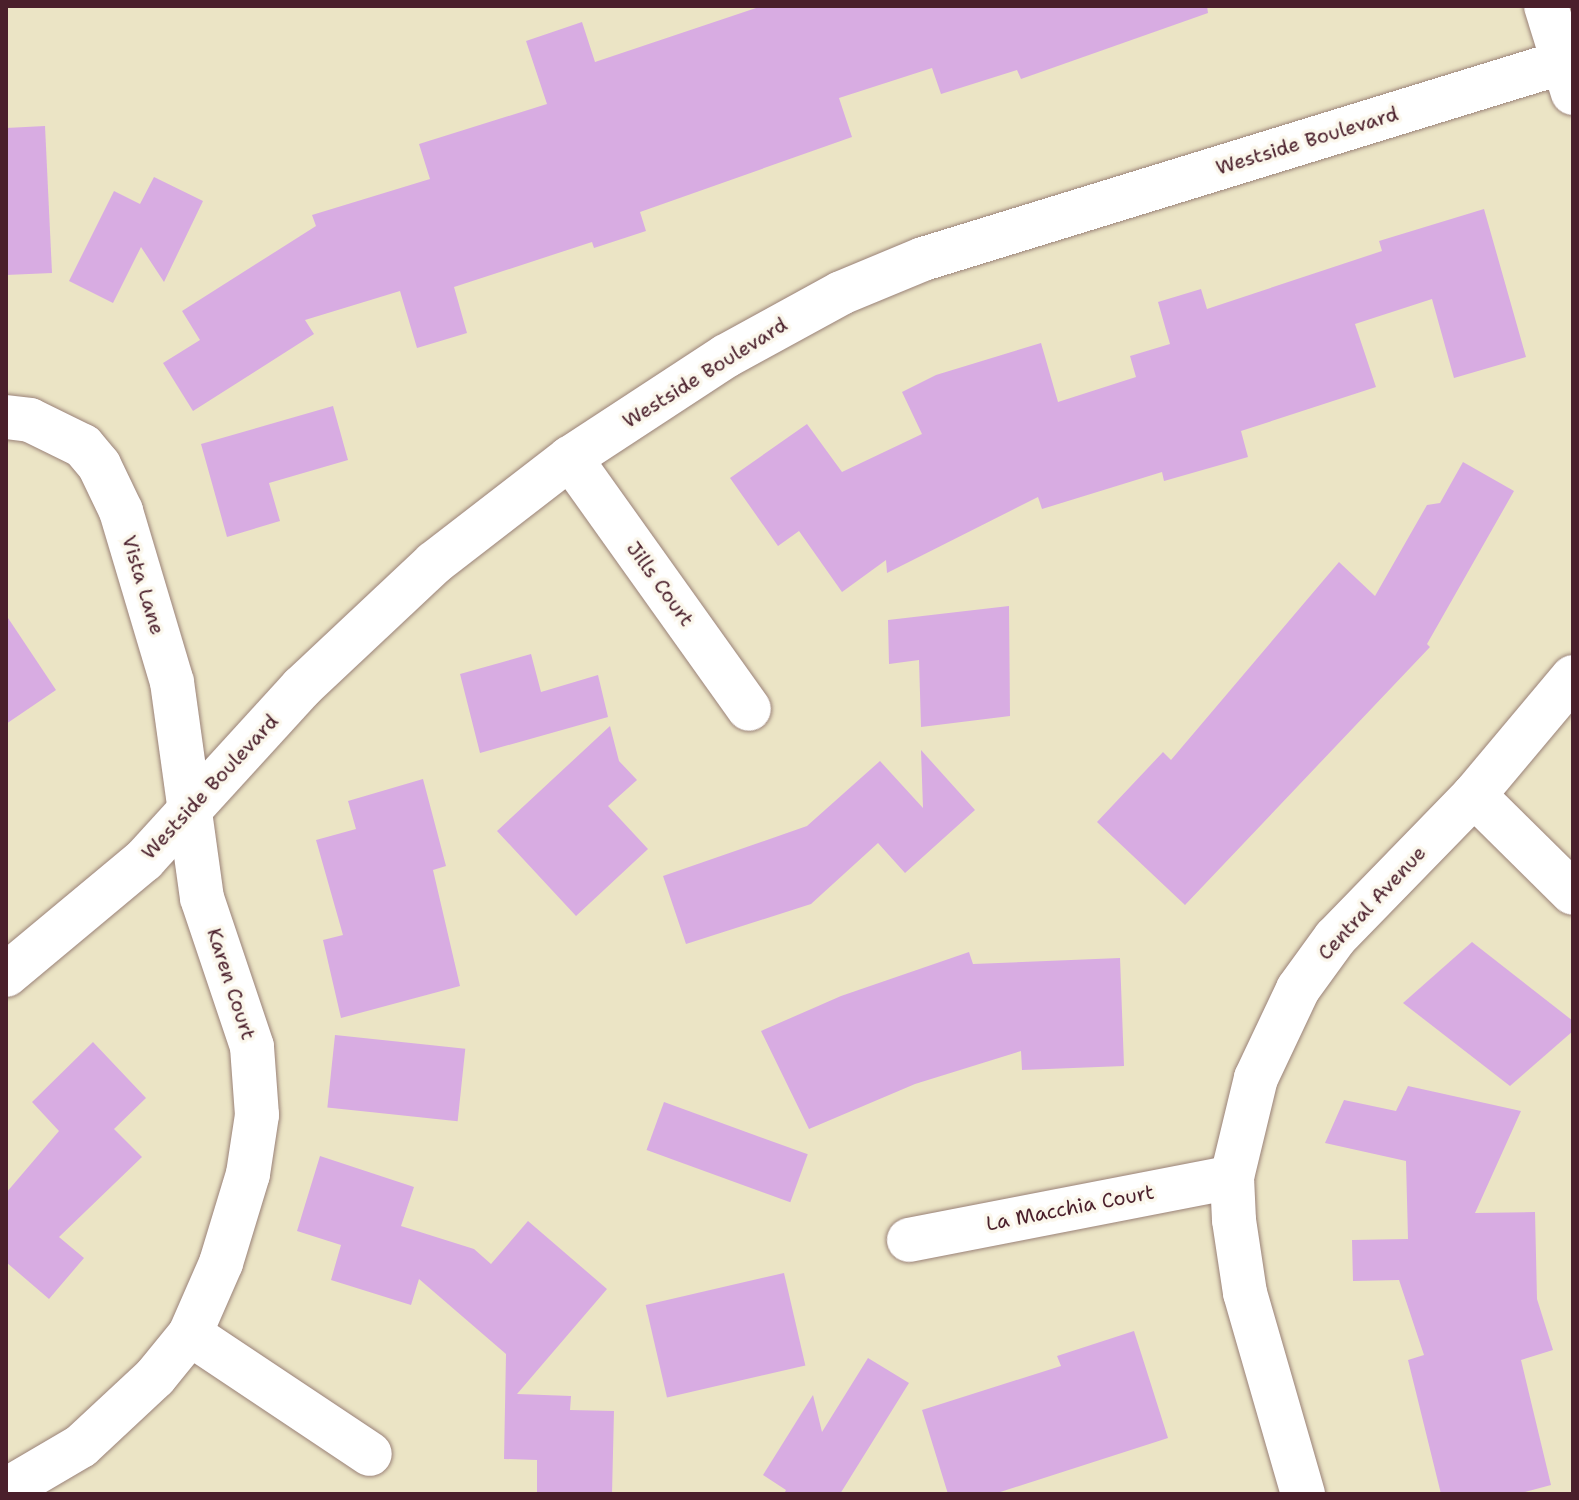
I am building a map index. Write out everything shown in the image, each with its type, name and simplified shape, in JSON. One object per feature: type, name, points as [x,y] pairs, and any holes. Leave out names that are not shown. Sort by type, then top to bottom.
[{"type":"street","points":[[1546,6],[1570,72]]},
{"type":"street","name":"Westside Boulevard","points":[[6,975],[187,816],[302,687],[434,563],[570,458],[726,356],[841,293],[923,259],[1570,72]]},
{"type":"street","name":"Vista Lane","points":[[6,417],[30,420],[83,446],[99,465],[121,511],[172,682],[187,816]]},
{"type":"street","name":"Jills Court","points":[[570,458],[749,709]]},
{"type":"street","name":"Central Avenue","points":[[1303,1494],[1245,1293],[1232,1177],[1256,1078],[1298,989],[1335,938],[1474,795],[1573,677]]},
{"type":"street","points":[[1474,795],[1573,893]]},
{"type":"street","name":"Karen Court","points":[[6,1490],[81,1446],[155,1377],[190,1334],[221,1263],[248,1174],[257,1115],[252,1047],[202,898],[187,816]]},
{"type":"street","name":"La Macchia Court","points":[[909,1240],[1232,1177]]},
{"type":"street","points":[[190,1334],[370,1454]]},
{"type":"building","points":[[762,6],[1207,6],[1208,13],[1021,79],[1017,70],[941,94],[932,68],[839,98],[852,137],[640,212],[646,231],[594,248],[592,242],[454,287],[467,333],[417,348],[400,291],[305,320],[314,334],[193,411],[163,363],[200,340],[182,311],[316,226],[312,215],[430,179],[419,144],[547,104],[526,41],[582,22],[595,62]]},
{"type":"building","points":[[45,126],[52,273],[6,275],[6,128]]},
{"type":"building","points":[[154,177],[203,201],[164,282],[141,247],[113,303],[69,281],[114,191],[140,204]]},
{"type":"building","points":[[1484,209],[1526,357],[1454,378],[1432,299],[1355,324],[1376,387],[1241,431],[1248,457],[1164,481],[1162,472],[1042,509],[1038,497],[887,573],[886,560],[842,592],[799,531],[778,546],[730,478],[807,424],[842,472],[922,434],[902,392],[936,375],[1041,343],[1058,402],[1136,377],[1130,356],[1170,344],[1158,302],[1201,289],[1207,309],[1382,251],[1379,241]]},
{"type":"building","points":[[333,406],[348,460],[269,483],[280,521],[227,537],[201,444]]},
{"type":"building","points":[[1463,462],[1514,491],[1427,644],[1430,647],[1185,905],[1097,822],[1163,752],[1171,760],[1339,562],[1375,596],[1427,505],[1440,503]]},
{"type":"building","points":[[1009,606],[1010,716],[921,727],[919,660],[889,664],[888,620]]},
{"type":"building","points":[[6,615],[56,690],[6,724]]},
{"type":"building","points":[[531,654],[541,692],[598,675],[608,717],[480,753],[460,674]]},
{"type":"building","points":[[610,726],[619,761],[637,780],[608,806],[648,849],[576,916],[497,831]]},
{"type":"building","points":[[921,750],[975,810],[905,873],[878,843],[811,904],[686,944],[663,876],[807,826],[880,761],[923,808]]},
{"type":"building","points":[[423,779],[446,866],[433,870],[460,986],[341,1018],[323,940],[343,935],[316,840],[356,829],[348,801]]},
{"type":"building","points":[[1472,942],[1573,1021],[1573,1031],[1510,1086],[1403,1003]]},
{"type":"building","points":[[969,952],[973,964],[1120,958],[1124,1066],[1022,1070],[1021,1051],[915,1084],[809,1129],[761,1031],[841,996]]},
{"type":"building","points":[[335,1035],[465,1049],[458,1121],[327,1108]]},
{"type":"building","points":[[93,1042],[146,1098],[114,1129],[142,1157],[59,1237],[84,1258],[49,1299],[6,1262],[6,1193],[59,1131],[32,1102]]},
{"type":"building","points":[[1408,1086],[1521,1111],[1475,1213],[1535,1212],[1537,1299],[1553,1350],[1521,1360],[1551,1485],[1517,1494],[1441,1494],[1408,1360],[1424,1355],[1399,1280],[1353,1281],[1352,1240],[1408,1239],[1406,1161],[1325,1143],[1344,1100],[1396,1111]]},
{"type":"building","points":[[664,1102],[808,1154],[790,1202],[647,1150]]},
{"type":"building","points":[[320,1156],[414,1187],[401,1226],[474,1249],[491,1264],[528,1221],[607,1289],[517,1394],[571,1396],[570,1410],[614,1411],[612,1494],[537,1494],[537,1460],[504,1459],[506,1354],[419,1279],[411,1305],[331,1280],[341,1245],[297,1231]]},
{"type":"building","points":[[784,1273],[805,1366],[667,1398],[646,1305]]},
{"type":"building","points":[[1134,1331],[1168,1438],[994,1494],[948,1494],[922,1410],[1061,1366],[1057,1356]]},
{"type":"building","points":[[868,1358],[909,1383],[840,1494],[784,1494],[786,1490],[763,1475],[813,1395],[822,1432]]}]
